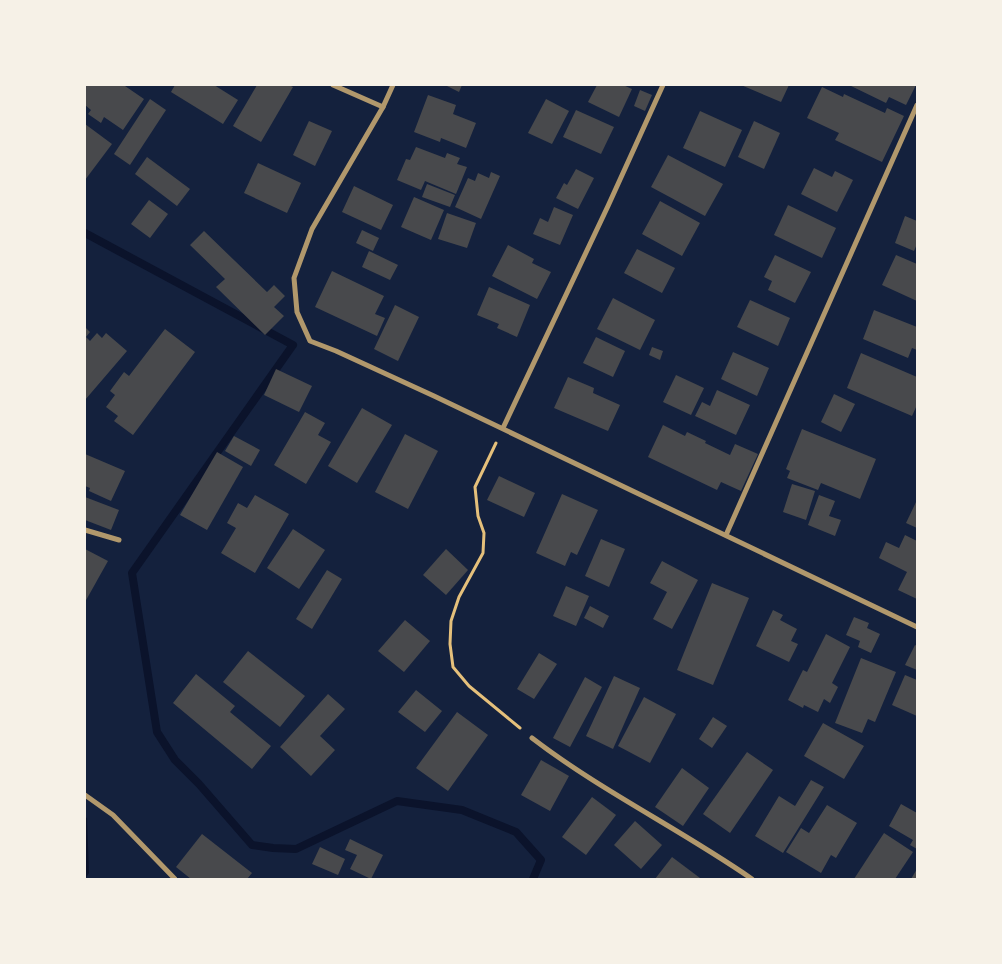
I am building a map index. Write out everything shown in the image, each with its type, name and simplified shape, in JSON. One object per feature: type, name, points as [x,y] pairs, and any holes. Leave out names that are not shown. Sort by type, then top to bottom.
[{"type":"street","points":[[333,85],[383,107]]},
{"type":"street","points":[[393,85],[383,107],[312,229],[294,278],[297,312],[310,342],[377,369],[503,428],[917,627]]},
{"type":"street","points":[[503,428],[663,85]]},
{"type":"street","points":[[726,535],[917,105]]},
{"type":"street","points":[[85,530],[119,540]]},
{"type":"street","points":[[532,738],[574,768],[752,879]]},
{"type":"street","points":[[85,795],[113,815],[175,879]]},
{"type":"path","points":[[503,428],[475,486],[478,516],[484,533],[484,543],[482,553],[460,597],[451,621],[450,644],[453,666],[469,686],[532,738]]},
{"type":"water","points":[[85,817],[87,818],[89,873],[85,879]]},
{"type":"building","points":[[85,85],[126,85],[144,99],[123,130],[104,117],[101,123],[88,114],[91,110],[85,105]]},
{"type":"building","points":[[175,85],[214,85],[238,100],[223,124],[171,92]]},
{"type":"building","points":[[257,85],[289,85],[293,87],[261,142],[233,126]]},
{"type":"building","points":[[445,85],[462,85],[459,92]]},
{"type":"building","points":[[597,85],[623,85],[632,89],[619,117],[588,102]]},
{"type":"building","points":[[741,85],[789,85],[781,102]]},
{"type":"building","points":[[849,85],[916,85],[906,105],[889,97],[886,103]]},
{"type":"building","points":[[822,87],[843,97],[844,94],[885,113],[887,108],[904,116],[882,162],[835,140],[839,133],[807,118]]},
{"type":"building","points":[[640,90],[652,95],[645,111],[634,106]]},
{"type":"building","points":[[428,95],[456,105],[453,114],[476,123],[466,148],[441,138],[440,142],[414,132]]},
{"type":"building","points":[[150,99],[166,110],[130,165],[114,154]]},
{"type":"building","points":[[546,99],[569,111],[552,144],[528,133]]},
{"type":"building","points":[[576,110],[614,127],[601,154],[563,137]]},
{"type":"building","points":[[700,111],[742,130],[725,167],[683,148]]},
{"type":"building","points":[[309,121],[332,131],[315,166],[293,155]]},
{"type":"building","points":[[754,121],[780,133],[764,169],[738,157]]},
{"type":"building","points":[[85,124],[112,144],[85,180]]},
{"type":"building","points":[[416,147],[445,158],[447,153],[460,158],[457,164],[467,167],[456,194],[425,181],[421,190],[397,180],[406,159],[410,160]]},
{"type":"building","points":[[668,155],[723,184],[705,216],[651,187]]},
{"type":"building","points":[[147,157],[190,189],[177,206],[135,174]]},
{"type":"building","points":[[258,163],[301,183],[287,213],[244,193]]},
{"type":"building","points":[[814,168],[832,177],[835,171],[853,180],[837,212],[801,194]]},
{"type":"building","points":[[576,169],[594,178],[578,209],[556,198],[564,183],[567,185]]},
{"type":"building","points":[[491,172],[500,176],[481,219],[455,207],[468,178],[475,181],[478,173],[489,178]]},
{"type":"building","points":[[427,184],[455,195],[450,207],[422,197]]},
{"type":"building","points":[[354,186],[393,205],[381,230],[342,212]]},
{"type":"building","points":[[414,197],[444,210],[431,240],[401,227]]},
{"type":"building","points":[[149,200],[168,214],[150,238],[131,224]]},
{"type":"building","points":[[660,201],[700,223],[682,256],[642,234]]},
{"type":"building","points":[[788,205],[836,228],[822,258],[774,235]]},
{"type":"building","points":[[554,207],[573,215],[560,245],[533,234],[540,218],[548,222]]},
{"type":"building","points":[[447,213],[476,223],[467,248],[438,239]]},
{"type":"building","points":[[905,216],[917,221],[917,244],[914,251],[895,243]]},
{"type":"building","points":[[362,230],[379,238],[373,251],[356,243]]},
{"type":"building","points":[[204,231],[267,292],[274,285],[285,296],[274,307],[284,316],[265,335],[216,287],[225,279],[190,245]]},
{"type":"building","points":[[508,245],[534,259],[532,263],[551,272],[537,299],[492,276]]},
{"type":"building","points":[[637,249],[675,268],[662,293],[624,273]]},
{"type":"building","points":[[369,251],[398,265],[390,280],[362,267]]},
{"type":"building","points":[[775,255],[811,272],[795,303],[768,290],[772,281],[764,277]]},
{"type":"building","points":[[896,255],[917,264],[917,301],[882,285]]},
{"type":"building","points":[[332,271],[384,296],[375,314],[385,318],[377,336],[315,307]]},
{"type":"building","points":[[489,287],[530,305],[517,337],[497,328],[499,324],[477,315]]},
{"type":"building","points":[[613,298],[655,320],[640,350],[597,329]]},
{"type":"building","points":[[750,300],[790,318],[778,346],[737,327]]},
{"type":"building","points":[[395,305],[419,317],[398,361],[374,349]]},
{"type":"building","points":[[874,310],[917,327],[917,350],[912,348],[908,358],[863,339]]},
{"type":"building","points":[[85,327],[90,332],[86,337],[90,341],[97,333],[102,338],[106,333],[127,351],[85,400]]},
{"type":"building","points":[[165,329],[195,352],[133,435],[114,421],[118,416],[106,407],[115,395],[110,391],[124,372],[129,376]]},
{"type":"building","points":[[596,337],[625,351],[613,377],[583,363]]},
{"type":"building","points":[[652,347],[663,351],[660,360],[649,355]]},
{"type":"building","points":[[733,352],[769,368],[757,396],[721,379]]},
{"type":"building","points":[[861,353],[917,377],[917,405],[912,416],[847,388]]},
{"type":"building","points":[[276,369],[312,386],[299,412],[264,395]]},
{"type":"building","points":[[676,375],[704,388],[691,415],[663,402]]},
{"type":"building","points":[[568,377],[594,388],[593,393],[620,405],[608,431],[554,408]]},
{"type":"building","points":[[717,390],[750,405],[736,435],[695,416],[702,402],[710,406]]},
{"type":"building","points":[[834,394],[855,404],[841,432],[821,422]]},
{"type":"building","points":[[362,408],[392,425],[357,483],[328,466]]},
{"type":"building","points":[[305,412],[325,423],[318,435],[331,442],[306,484],[274,465]]},
{"type":"building","points":[[663,425],[685,436],[687,432],[730,455],[735,444],[758,454],[741,491],[721,482],[717,490],[648,457]]},
{"type":"building","points":[[802,429],[876,459],[860,499],[821,483],[818,490],[787,478],[790,471],[786,469]]},
{"type":"building","points":[[405,434],[438,451],[408,509],[375,492]]},
{"type":"building","points":[[234,436],[260,450],[251,466],[225,451]]},
{"type":"building","points":[[217,452],[243,467],[207,530],[180,515]]},
{"type":"building","points":[[85,454],[125,471],[111,501],[89,491],[90,488],[85,486]]},
{"type":"building","points":[[499,476],[535,493],[524,517],[487,500]]},
{"type":"building","points":[[792,484],[815,491],[806,520],[783,512]]},
{"type":"building","points":[[562,494],[598,510],[577,555],[571,552],[565,566],[536,553]]},
{"type":"building","points":[[255,495],[289,514],[255,573],[221,553],[236,528],[227,523],[238,503],[247,508]]},
{"type":"building","points":[[819,495],[835,501],[829,516],[841,520],[835,536],[808,525]]},
{"type":"building","points":[[85,497],[119,510],[111,530],[85,520]]},
{"type":"building","points":[[917,500],[917,528],[906,523]]},
{"type":"building","points":[[293,529],[325,550],[299,589],[267,568]]},
{"type":"building","points":[[905,535],[917,541],[917,599],[898,590],[907,572],[879,558],[886,542],[899,548]]},
{"type":"building","points":[[601,539],[625,549],[609,587],[585,576]]},
{"type":"building","points":[[85,549],[108,561],[85,602]]},
{"type":"building","points":[[446,549],[468,570],[446,595],[423,575]]},
{"type":"building","points":[[662,561],[698,580],[672,629],[653,619],[667,592],[650,583]]},
{"type":"building","points":[[327,570],[342,579],[312,629],[296,619]]},
{"type":"building","points":[[712,583],[749,598],[713,685],[677,670]]},
{"type":"building","points":[[566,586],[589,596],[576,626],[553,616]]},
{"type":"building","points":[[590,606],[609,616],[603,628],[584,618]]},
{"type":"building","points":[[773,610],[783,615],[780,620],[797,629],[791,641],[798,644],[789,662],[756,646]]},
{"type":"building","points":[[854,617],[869,623],[867,628],[880,634],[871,653],[858,647],[860,641],[846,635]]},
{"type":"building","points":[[405,620],[430,641],[404,672],[378,651]]},
{"type":"building","points":[[826,634],[850,647],[832,683],[838,687],[830,703],[824,699],[818,712],[804,705],[803,708],[788,700],[803,670],[807,672]]},
{"type":"building","points":[[915,645],[917,646],[917,670],[905,665]]},
{"type":"building","points":[[248,651],[305,696],[280,727],[223,682]]},
{"type":"building","points":[[539,653],[557,664],[534,699],[517,689]]},
{"type":"building","points":[[861,658],[896,672],[875,722],[868,719],[862,733],[835,723]]},
{"type":"building","points":[[196,674],[235,706],[230,712],[271,746],[252,769],[173,703]]},
{"type":"building","points":[[905,675],[917,680],[917,716],[892,705]]},
{"type":"building","points":[[614,676],[640,688],[613,749],[586,736]]},
{"type":"building","points":[[585,677],[602,687],[570,747],[553,738]]},
{"type":"building","points":[[416,690],[442,711],[425,732],[398,712]]},
{"type":"building","points":[[328,694],[345,709],[320,736],[335,750],[311,776],[280,747]]},
{"type":"building","points":[[644,697],[676,714],[650,763],[618,746]]},
{"type":"building","points":[[457,712],[488,735],[448,791],[416,768]]},
{"type":"building","points":[[713,717],[727,726],[712,748],[699,739]]},
{"type":"building","points":[[823,723],[864,746],[844,779],[804,756]]},
{"type":"building","points":[[747,752],[773,770],[730,833],[703,814]]},
{"type":"building","points":[[541,760],[569,776],[550,811],[521,795]]},
{"type":"building","points":[[682,768],[709,788],[683,826],[655,807]]},
{"type":"building","points":[[811,780],[824,787],[783,853],[755,836],[779,796],[795,806]]},
{"type":"building","points":[[592,797],[616,815],[586,855],[562,837]]},
{"type":"building","points":[[901,804],[917,813],[917,849],[910,845],[913,840],[889,826]]},
{"type":"building","points":[[827,805],[857,823],[836,858],[831,855],[821,873],[786,852],[801,828],[809,833]]},
{"type":"building","points":[[635,821],[662,845],[641,869],[614,845]]},
{"type":"building","points":[[884,833],[913,852],[895,879],[854,879]]},
{"type":"building","points":[[202,834],[252,873],[247,879],[191,879],[176,867]]},
{"type":"building","points":[[350,839],[383,855],[371,879],[350,869],[357,855],[345,850]]},
{"type":"building","points":[[320,847],[345,859],[338,875],[312,864]]},
{"type":"building","points":[[672,857],[700,878],[700,879],[655,879]]},
{"type":"building","points":[[917,869],[917,879],[911,879]]},
{"type":"waterway","points":[[85,233],[293,345],[132,573],[157,732],[175,760],[199,784],[252,845],[296,849],[397,801],[462,810],[516,832],[541,860],[533,879]]}]
